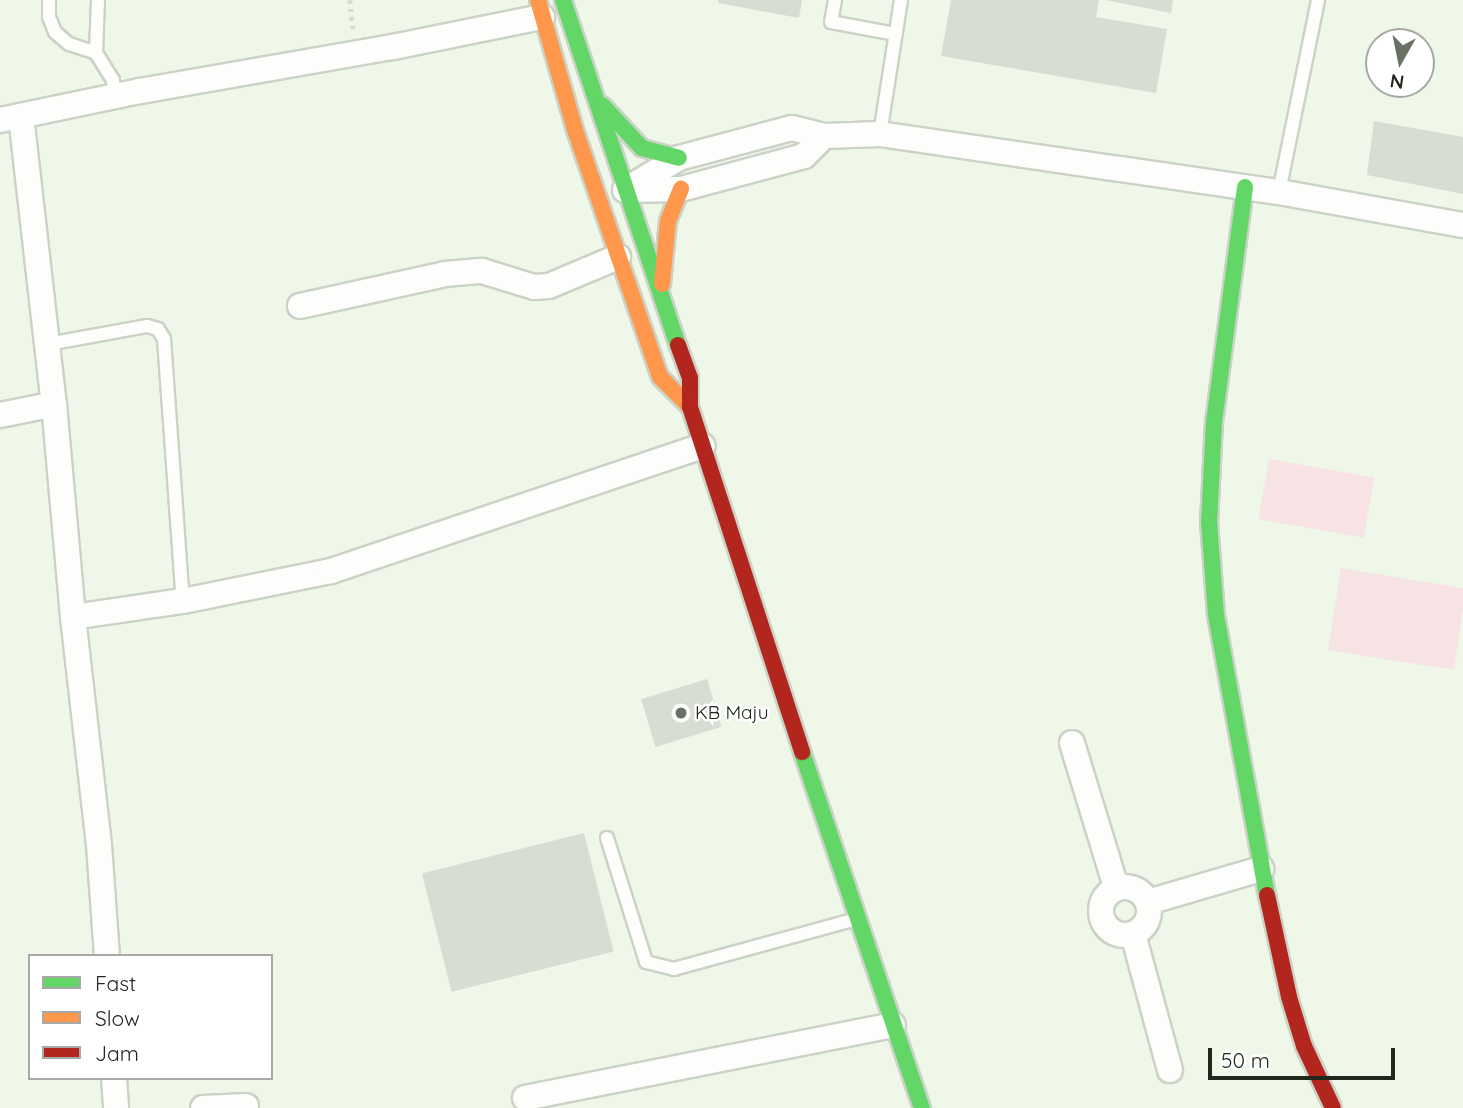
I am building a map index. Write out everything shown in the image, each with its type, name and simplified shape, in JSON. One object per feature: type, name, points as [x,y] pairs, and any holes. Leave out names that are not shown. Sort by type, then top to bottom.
[{"type":"main road","points":[[563,0],[661,300],[690,377],[690,407],[856,919],[922,1108]]},
{"type":"main road","points":[[540,8],[598,197],[660,377],[690,407]]},
{"type":"main road","points":[[594,94],[642,148],[679,158]]},
{"type":"main road","points":[[1245,187],[1214,421],[1209,522],[1216,615],[1261,869],[1296,1021],[1304,1046],[1333,1108]]},
{"type":"main road","points":[[661,300],[668,221],[681,189]]},
{"type":"main road","points":[[598,197],[625,190]]},
{"type":"street","points":[[107,954],[99,845],[73,617],[48,344],[11,118],[540,8]]},
{"type":"street","points":[[625,190],[679,158],[792,128],[824,136],[880,134],[1279,192],[1463,225]]},
{"type":"street","points":[[625,190],[681,189],[804,156],[824,136]]},
{"type":"street","points":[[733,143],[741,173]]},
{"type":"street","points":[[300,306],[444,274],[482,271],[534,287],[549,286],[618,257]]},
{"type":"street","points":[[0,415],[54,404]]},
{"type":"street","points":[[73,617],[183,601],[331,571],[703,446]]},
{"type":"street","points":[[1072,743],[1116,887]]},
{"type":"street","points":[[1148,902],[1261,869]]},
{"type":"street","points":[[1116,887],[1136,888],[1148,902],[1147,921],[1133,934],[1114,933],[1101,919],[1103,900],[1116,887]]},
{"type":"street","points":[[1133,934],[1170,1070]]},
{"type":"street","points":[[526,1098],[893,1025]]},
{"type":"street","points":[[114,1080],[116,1108]]},
{"type":"street","points":[[203,1108],[246,1106]]},
{"type":"lane","points":[[50,0],[49,17],[55,32],[69,44],[96,53]]},
{"type":"lane","points":[[98,0],[96,53],[113,80],[114,98]]},
{"type":"lane","points":[[835,0],[831,22],[896,34]]},
{"type":"lane","points":[[880,134],[901,0]]},
{"type":"lane","points":[[1279,192],[1318,0]]},
{"type":"lane","points":[[48,344],[147,326],[158,329],[164,339],[183,601]]},
{"type":"lane","points":[[607,838],[646,962],[674,969],[856,919]]},
{"type":"shaded area","points":[[1269,459],[1374,478],[1364,538],[1258,519]]},
{"type":"shaded area","points":[[1341,568],[1463,588],[1463,610],[1454,670],[1328,650]]},
{"type":"building","points":[[718,0],[802,0],[799,18],[718,3]]},
{"type":"building","points":[[951,0],[1099,0],[1096,17],[1167,29],[1156,93],[941,56]]},
{"type":"building","points":[[1105,0],[1173,0],[1171,13]]},
{"type":"building","points":[[1374,121],[1463,137],[1463,194],[1367,175]]},
{"type":"building","name":"KB Maju","points":[[707,679],[722,727],[656,747],[641,699]]},
{"type":"building","points":[[584,833],[614,951],[451,992],[422,873]]},
{"type":"traffic: fast","points":[[563,0],[678,345]]},
{"type":"traffic: fast","points":[[602,105],[642,148],[679,158]]},
{"type":"traffic: fast","points":[[1245,187],[1214,421],[1209,522],[1216,615],[1267,895]]},
{"type":"traffic: fast","points":[[802,752],[922,1108]]},
{"type":"traffic: slow","points":[[538,0],[575,130],[660,377],[690,407]]},
{"type":"traffic: slow","points":[[662,284],[668,221],[681,189]]},
{"type":"traffic: jam","points":[[678,345],[690,378],[690,407],[802,752]]},
{"type":"traffic: jam","points":[[1267,895],[1289,997],[1304,1046],[1333,1108]]},
{"type":"place","name":"KB Maju","points":[[681,713]]}]
